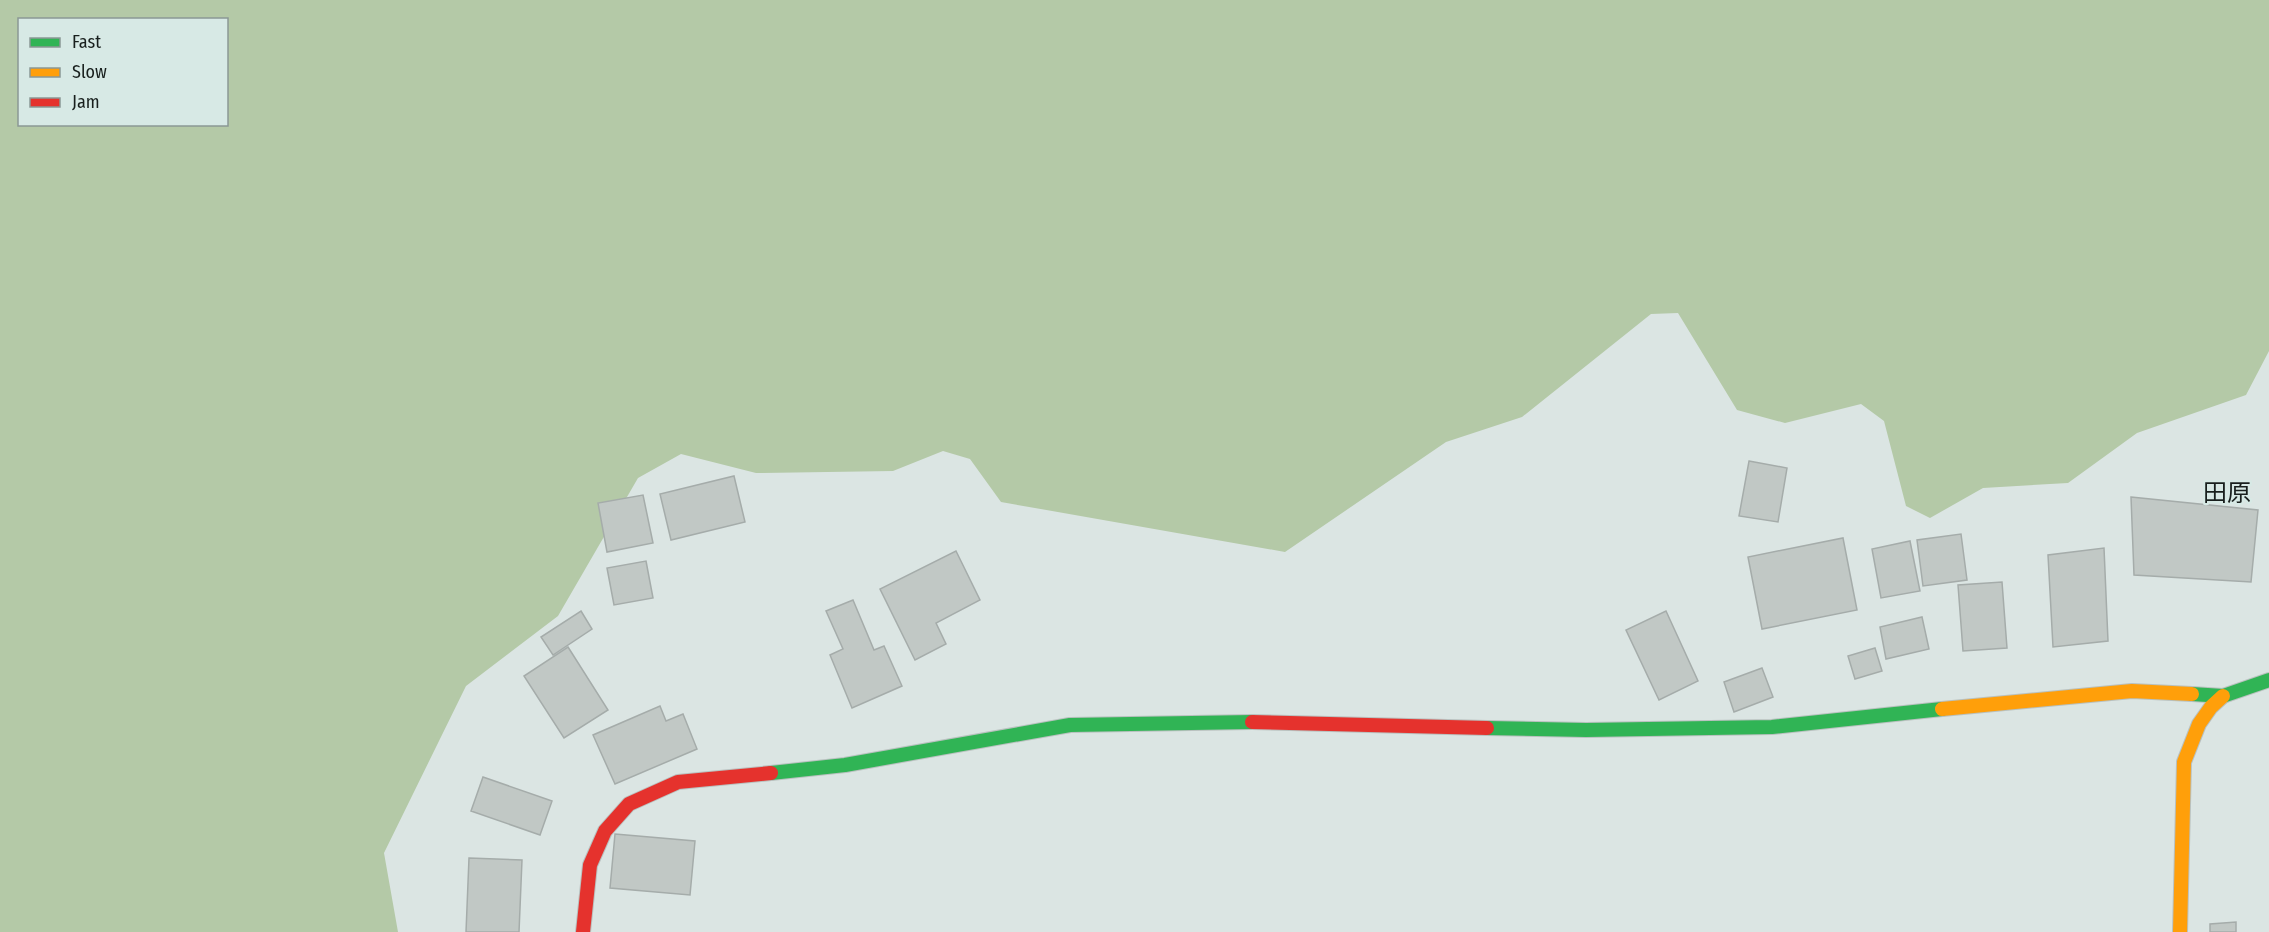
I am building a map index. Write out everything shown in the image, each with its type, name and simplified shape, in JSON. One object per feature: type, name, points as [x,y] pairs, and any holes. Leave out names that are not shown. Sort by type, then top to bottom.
[{"type":"street","points":[[583,932],[590,865],[605,831],[629,804],[678,782],[845,765],[1070,725],[1239,722],[1586,730],[1760,727],[2132,691],[2223,696],[2269,680]]},
{"type":"street","points":[[2180,932],[2184,762],[2199,724],[2211,707],[2223,696]]},
{"type":"green space","points":[[0,0],[2269,0],[2269,351],[2246,395],[2137,433],[2068,483],[1983,488],[1930,518],[1906,506],[1884,421],[1861,404],[1785,423],[1737,410],[1678,313],[1651,314],[1522,417],[1446,442],[1285,552],[1001,502],[970,459],[943,451],[893,471],[756,473],[681,454],[638,478],[558,616],[466,686],[384,853],[398,932],[0,932]]},
{"type":"building","points":[[1749,461],[1787,468],[1778,522],[1739,516]]},
{"type":"building","points":[[734,476],[745,522],[671,540],[660,494]]},
{"type":"building","points":[[643,495],[653,543],[607,552],[598,503]]},
{"type":"building","points":[[2131,497],[2258,510],[2251,582],[2134,575]]},
{"type":"building","points":[[1961,534],[1967,580],[1923,586],[1917,540]]},
{"type":"building","points":[[1843,538],[1857,610],[1762,629],[1748,557]]},
{"type":"building","points":[[1910,541],[1920,591],[1881,598],[1872,549]]},
{"type":"building","points":[[2104,548],[2108,641],[2053,647],[2048,555]]},
{"type":"building","points":[[956,551],[980,600],[936,623],[946,644],[915,660],[880,589]]},
{"type":"building","points":[[646,561],[653,598],[614,605],[607,568]]},
{"type":"building","points":[[2002,582],[2007,648],[1963,651],[1958,585]]},
{"type":"building","points":[[853,600],[874,650],[884,646],[902,686],[852,708],[830,655],[843,649],[826,611]]},
{"type":"building","points":[[581,611],[592,629],[553,655],[541,637]]},
{"type":"building","points":[[1666,611],[1698,681],[1659,700],[1626,630]]},
{"type":"building","points":[[1922,617],[1929,649],[1886,659],[1880,627]]},
{"type":"building","points":[[568,647],[608,710],[564,738],[524,676]]},
{"type":"building","points":[[1875,648],[1882,671],[1855,679],[1848,656]]},
{"type":"building","points":[[1762,668],[1773,697],[1734,712],[1724,682]]},
{"type":"building","points":[[660,706],[666,721],[683,714],[697,749],[615,784],[593,735]]},
{"type":"building","points":[[483,777],[552,801],[540,835],[471,811]]},
{"type":"building","points":[[615,834],[695,841],[690,895],[610,888]]},
{"type":"building","points":[[469,858],[522,860],[519,932],[466,932]]},
{"type":"building","points":[[2236,922],[2236,932],[2210,932],[2210,924]]},
{"type":"traffic: fast","points":[[2192,694],[2223,696],[2269,680]]},
{"type":"traffic: fast","points":[[1487,728],[1586,730],[1772,727],[1942,709]]},
{"type":"traffic: fast","points":[[771,773],[845,765],[1070,725],[1252,722]]},
{"type":"traffic: slow","points":[[1942,709],[2132,691],[2192,694]]},
{"type":"traffic: slow","points":[[2180,932],[2184,762],[2199,724],[2211,707],[2223,696]]},
{"type":"traffic: jam","points":[[1252,722],[1487,728]]},
{"type":"traffic: jam","points":[[583,932],[590,865],[605,831],[629,804],[678,782],[771,773]]},
{"type":"district","name":"田原","points":[[2227,493]]}]
